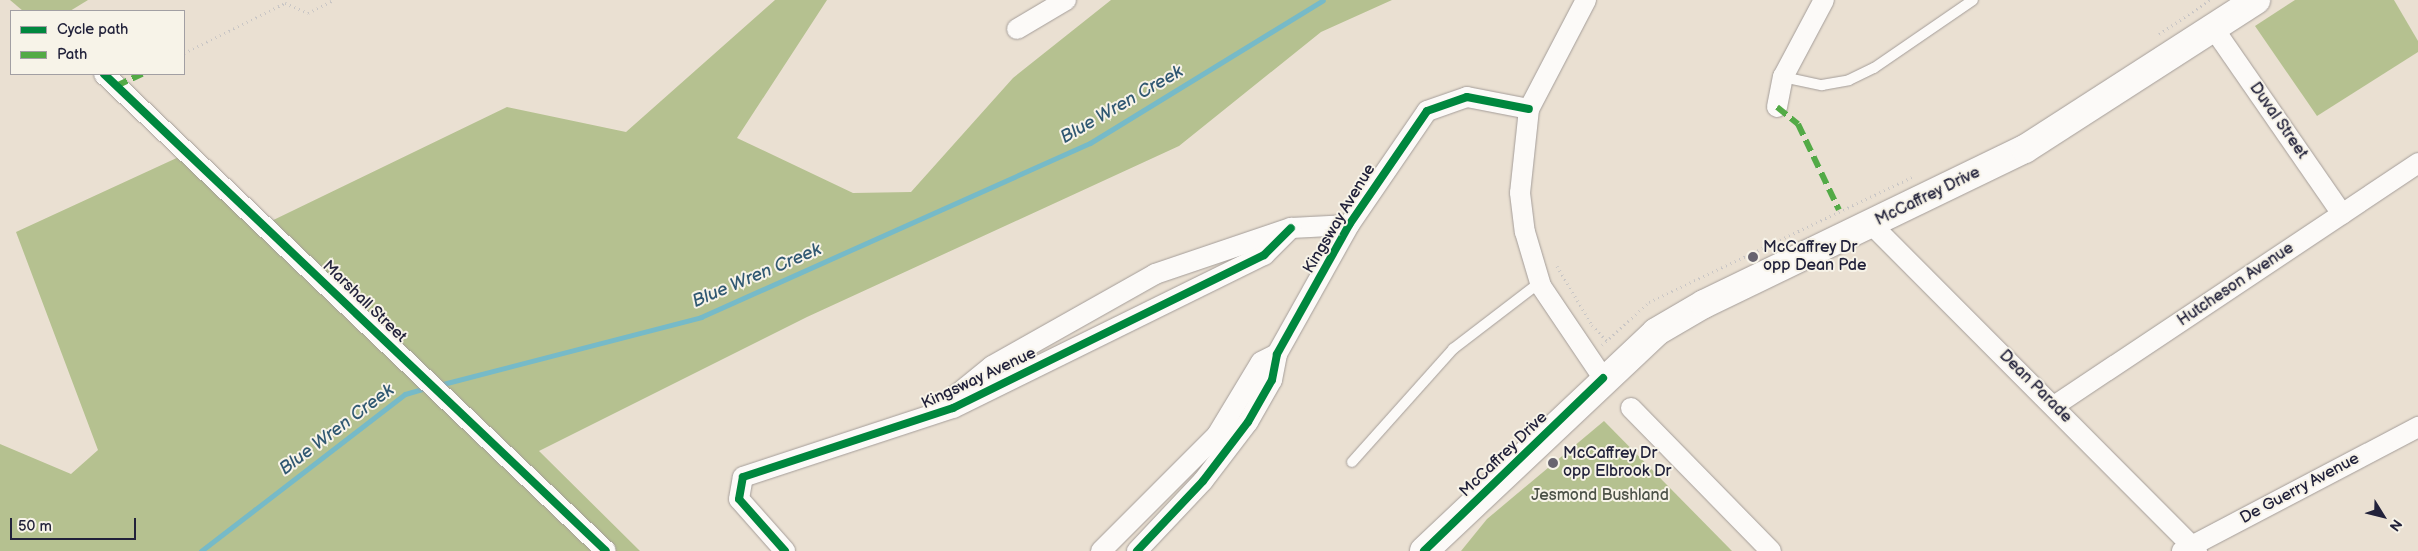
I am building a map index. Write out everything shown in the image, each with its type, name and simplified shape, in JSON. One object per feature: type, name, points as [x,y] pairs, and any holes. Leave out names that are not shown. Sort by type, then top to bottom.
[{"type":"main road","name":"McCaffrey Drive","points":[[1424,551],[1603,378],[1656,332],[1704,304],[2025,149],[2214,29],[2256,0]]},
{"type":"street","points":[[1017,29],[1066,0]]},
{"type":"street","points":[[1586,0],[1529,110],[1520,193],[1525,232],[1539,283],[1570,335],[1603,378]]},
{"type":"street","points":[[1777,107],[1783,77],[1824,0]]},
{"type":"street","name":"Duval Street","points":[[2214,29],[2342,214]]},
{"type":"street","name":"Marshall Street","points":[[105,75],[606,551]]},
{"type":"street","name":"Kingsway Avenue","points":[[1137,551],[1204,481],[1248,422],[1272,380],[1277,354],[1349,225],[1411,130],[1436,105],[1467,97],[1529,110]]},
{"type":"street","name":"Hutcheson Avenue","points":[[2054,406],[2418,163]]},
{"type":"street","name":"Dean Parade","points":[[1872,224],[2054,406],[2190,549]]},
{"type":"street","name":"Kingsway Avenue","points":[[921,420],[992,366],[1155,274],[1290,228],[1349,225]]},
{"type":"street","name":"Kingsway Avenue","points":[[785,551],[739,499],[743,477],[921,420],[1264,255],[1290,228]]},
{"type":"street","name":"Kingsway Avenue","points":[[1101,551],[1217,435],[1260,362],[1277,354]]},
{"type":"street","points":[[1631,408],[1771,551]]},
{"type":"street","name":"De Guerry Avenue","points":[[2190,549],[2418,428]]},
{"type":"lane","points":[[1783,77],[1822,86],[1849,80],[1874,68],[1973,0]]},
{"type":"lane","points":[[1352,462],[1453,349],[1539,283]]},
{"type":"path","points":[[185,53],[285,3],[308,13],[334,0]]},
{"type":"path","points":[[2151,39],[2210,0]]},
{"type":"path","points":[[1602,345],[1649,302],[1920,174]]},
{"type":"path","points":[[1557,266],[1592,325],[1607,340]]},
{"type":"green space","points":[[10,0],[88,0],[72,10],[22,10]]},
{"type":"green space","points":[[775,0],[827,0],[737,138],[853,193],[911,192],[1013,78],[1111,0],[1392,0],[1321,32],[1179,146],[807,317],[539,451],[640,551],[0,551],[0,444],[71,474],[98,450],[16,232],[181,156],[261,226],[507,107],[626,132]]},
{"type":"green space","points":[[2295,0],[2394,0],[2418,41],[2418,52],[2317,116],[2255,26]]},
{"type":"green space","name":"Jesmond Bushland","points":[[1604,421],[1732,551],[1461,551],[1487,519]]},
{"type":"waterway","name":"Blue Wren Creek","points":[[439,385],[701,317],[1090,143],[1323,0]]},
{"type":"waterway","name":"Blue Wren Creek","points":[[201,551],[405,394],[426,388]]},
{"type":"marked path","points":[[116,86],[140,75]]},
{"type":"marked path","points":[[1777,107],[1798,124],[1839,210]]},
{"type":"cycle path","points":[[105,75],[606,551]]},
{"type":"cycle path","points":[[1137,551],[1203,481],[1248,422],[1272,380],[1277,354],[1349,225],[1427,111],[1467,97],[1529,109]]},
{"type":"cycle path","points":[[785,551],[739,499],[743,477],[953,408],[1264,255],[1291,228]]},
{"type":"cycle path","points":[[1424,551],[1603,378]]},
{"type":"place","name":"McCaffrey Dr opp Dean Pde","points":[[1753,257]]},
{"type":"place","name":"McCaffrey Dr opp Elbrook Dr","points":[[1553,463]]}]
